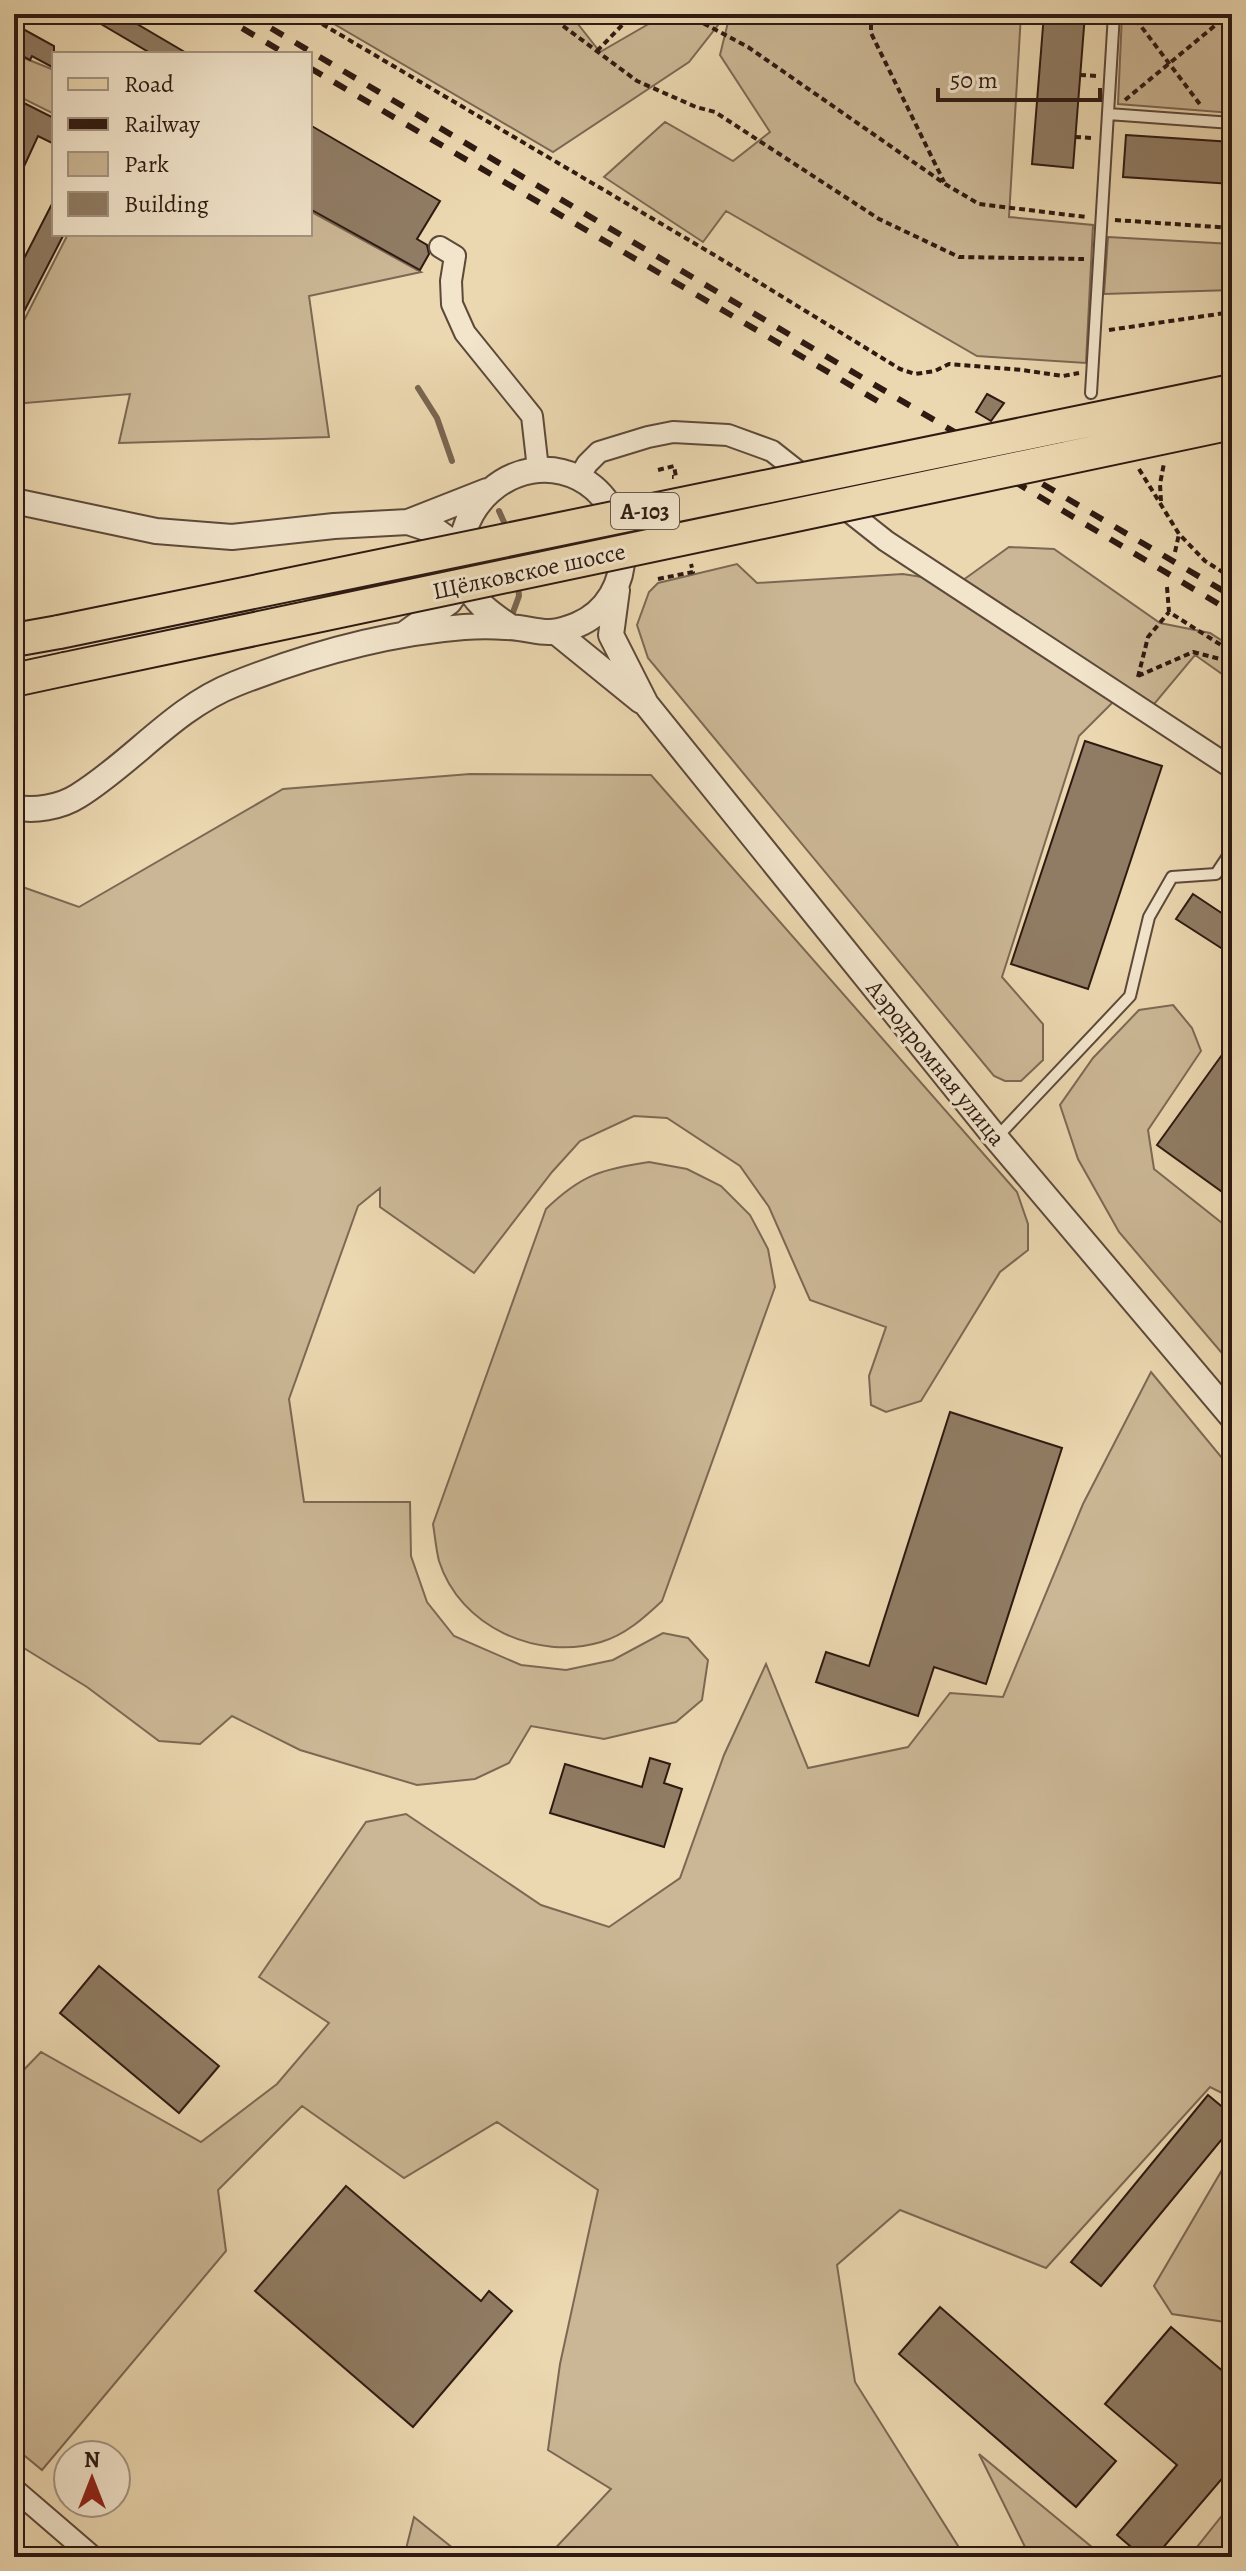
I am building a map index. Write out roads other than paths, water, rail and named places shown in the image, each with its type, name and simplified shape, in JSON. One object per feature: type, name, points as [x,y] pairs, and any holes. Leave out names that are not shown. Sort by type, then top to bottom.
[{"type":"main road","name":"Щёлковское шоссе","points":[[14,640],[1232,391]]},
{"type":"main road","name":"Щёлковское шоссе","points":[[15,681],[1232,423]]},
{"type":"street","points":[[440,247],[455,256],[451,281],[452,304],[465,333],[532,416],[538,469]]},
{"type":"street","points":[[579,478],[599,452],[673,432],[728,435],[772,451],[886,541],[1232,768]]},
{"type":"street","points":[[14,501],[156,531],[232,537],[408,522],[487,491],[514,474],[538,469],[579,478],[603,497],[619,523],[624,553],[611,635],[646,704]]},
{"type":"street","points":[[487,491],[468,517],[460,548],[465,580],[482,607],[509,626]]},
{"type":"street","points":[[408,522],[438,532],[460,548]]},
{"type":"street","points":[[404,635],[449,602],[465,580]]},
{"type":"street","points":[[14,807],[46,808],[76,798],[191,707],[229,686],[268,670],[338,649],[404,635],[465,627],[509,626],[537,633],[556,632],[581,624],[601,608],[618,583]]},
{"type":"street","points":[[556,632],[646,704]]},
{"type":"street","name":"Аэродромная улица","points":[[646,704],[996,1138],[1232,1417]]},
{"type":"street","points":[[14,2489],[93,2557]]},
{"type":"lane","points":[[1091,393],[1114,15]]},
{"type":"lane","points":[[1108,114],[1232,123]]},
{"type":"lane","points":[[996,1138],[1130,996],[1149,917],[1172,877],[1216,874],[1232,850]]},
{"type":"waterway","points":[[418,388],[437,418],[452,461]]},
{"type":"waterway","points":[[499,511],[508,531]]},
{"type":"waterway","points":[[512,615],[519,596],[518,584]]},
{"type":"railway","points":[[218,14],[283,52]]},
{"type":"railway","points":[[247,14],[311,52]]},
{"type":"railway","points":[[312,52],[1232,596]]},
{"type":"railway","points":[[312,69],[886,406]]},
{"type":"railway","points":[[990,467],[1232,612]]}]
